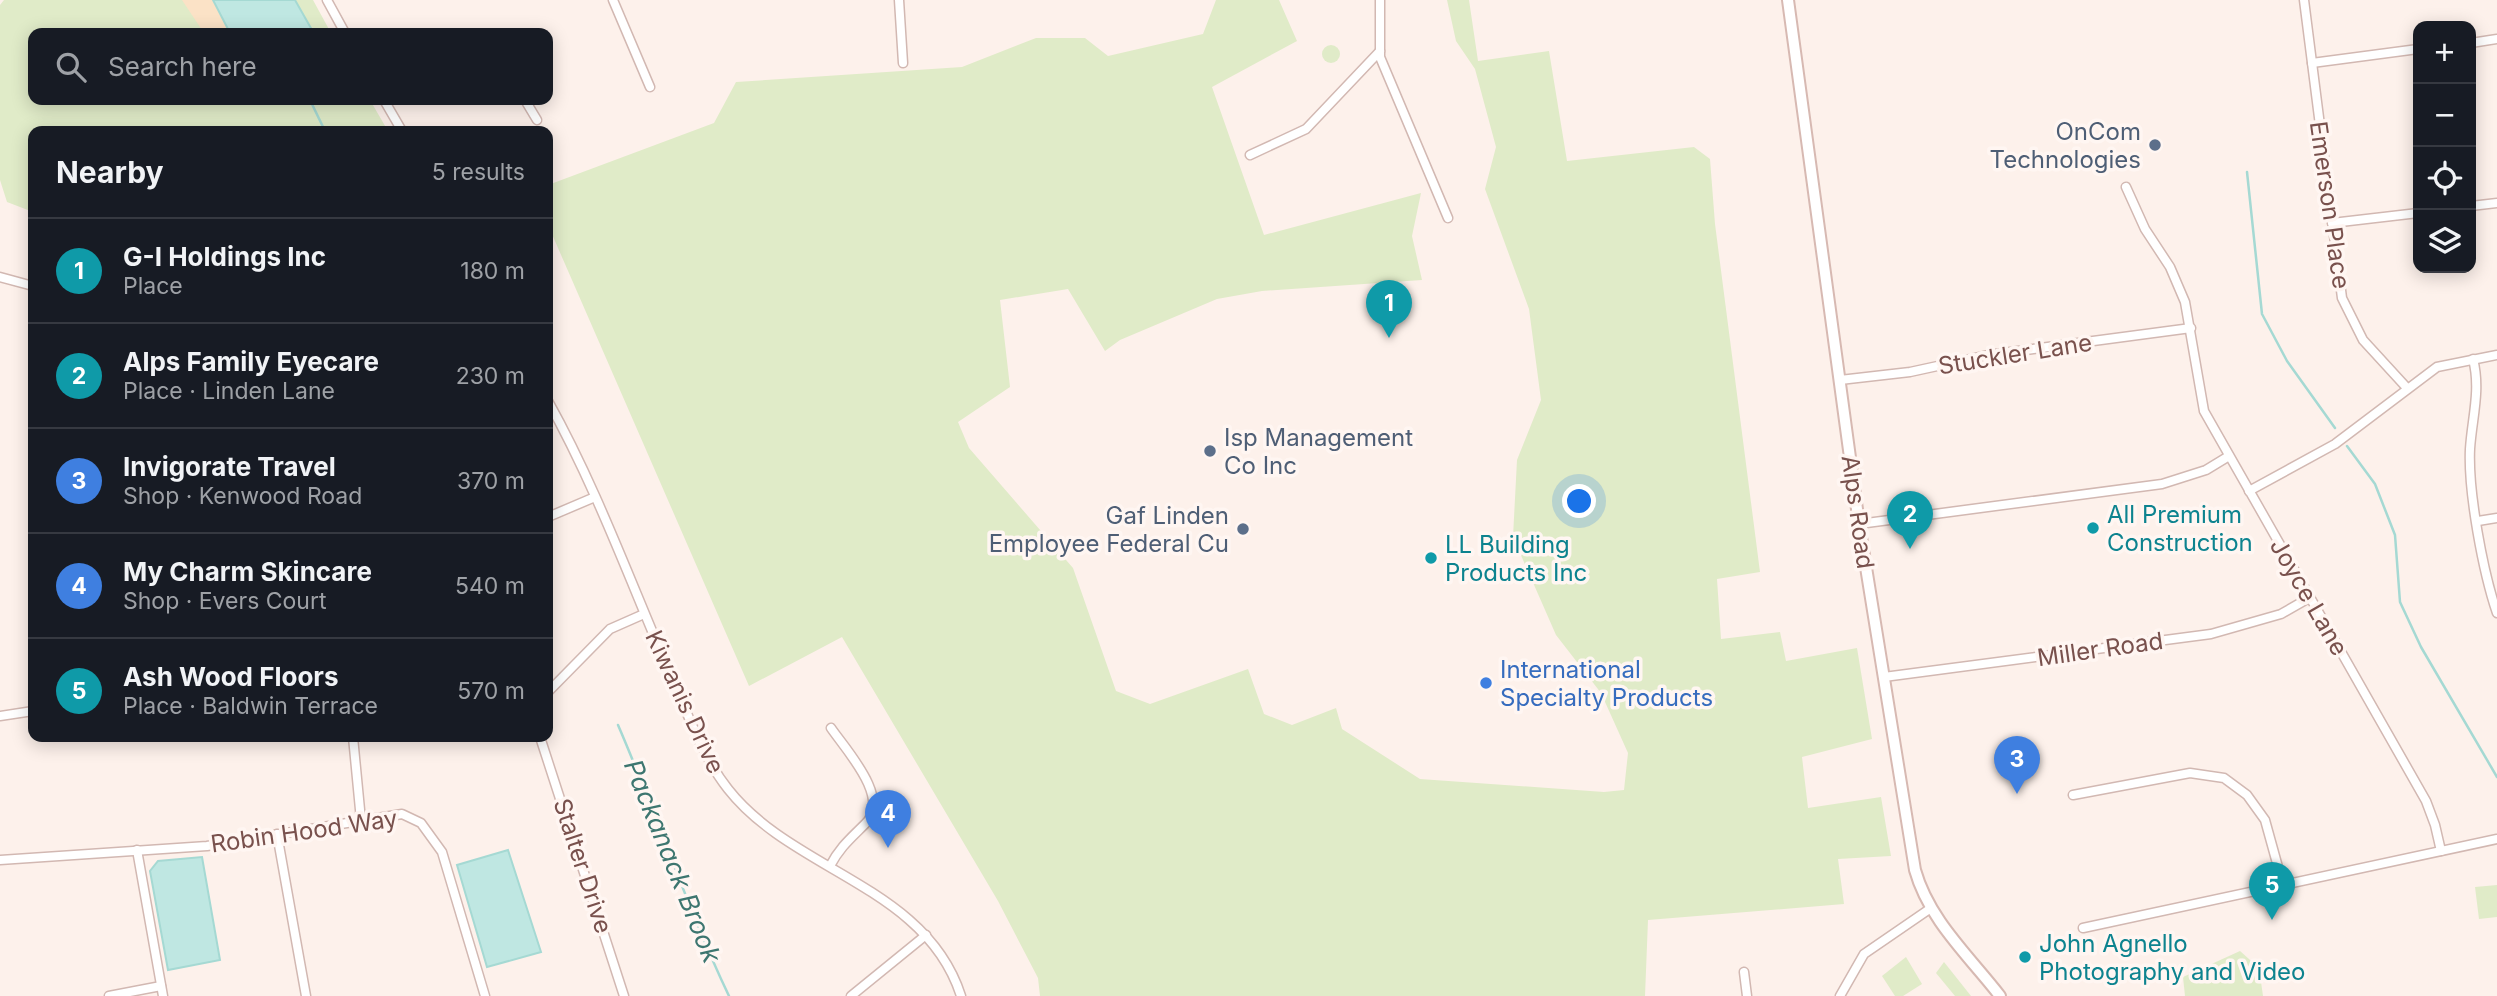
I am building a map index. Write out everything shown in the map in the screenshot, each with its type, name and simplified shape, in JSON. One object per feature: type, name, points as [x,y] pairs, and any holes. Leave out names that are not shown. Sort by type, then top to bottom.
[{"type":"main road","name":"Alps Road","points":[[1788,0],[1859,524],[1915,870],[1931,908],[2000,996]]},
{"type":"street","points":[[327,0],[342,28]]},
{"type":"street","points":[[613,0],[650,87]]},
{"type":"street","points":[[899,0],[903,63]]},
{"type":"street","points":[[1380,0],[1380,51],[1448,218]]},
{"type":"street","name":"Emerson Place","points":[[2304,0],[2340,288],[2348,313],[2363,340],[2407,388]]},
{"type":"street","points":[[2476,42],[2497,39]]},
{"type":"street","points":[[2312,63],[2413,50]]},
{"type":"street","points":[[1250,155],[1306,129],[1380,51]]},
{"type":"street","points":[[388,105],[399,126]]},
{"type":"street","points":[[529,105],[537,120]]},
{"type":"street","name":"Joyce Lane","points":[[2126,187],[2145,229],[2179,284],[2190,328],[2200,400],[2309,598],[2426,801],[2441,851]]},
{"type":"street","points":[[2476,205],[2497,202]]},
{"type":"street","points":[[2332,223],[2413,213]]},
{"type":"street","points":[[0,277],[28,285]]},
{"type":"street","name":"Stuckler Lane","points":[[1840,380],[1910,372],[1988,355],[2190,328]]},
{"type":"street","points":[[2249,491],[2335,444],[2437,367],[2497,355]]},
{"type":"street","points":[[2473,359],[2478,385],[2470,469],[2486,577],[2497,612]]},
{"type":"street","name":"Kiwanis Drive","points":[[553,411],[595,497],[704,751],[728,789],[769,828],[901,912],[926,936],[946,963],[961,996]]},
{"type":"street","points":[[1859,524],[2162,484],[2206,470],[2229,456]]},
{"type":"street","points":[[553,515],[595,497]]},
{"type":"street","points":[[2478,521],[2497,519]]},
{"type":"street","name":"Miller Road","points":[[1884,677],[2223,632],[2281,614],[2309,598]]},
{"type":"street","points":[[553,687],[610,629],[644,614]]},
{"type":"street","points":[[0,716],[28,712]]},
{"type":"street","points":[[830,866],[840,847],[870,818],[874,801],[870,785],[831,728]]},
{"type":"street","points":[[353,742],[361,820]]},
{"type":"street","name":"Stalter Drive","points":[[542,742],[624,996]]},
{"type":"street","points":[[2073,795],[2190,772],[2224,778],[2247,794],[2265,820],[2283,885]]},
{"type":"street","name":"Robin Hood Way","points":[[0,860],[207,845],[402,814],[421,823],[436,840],[485,996]]},
{"type":"street","points":[[277,834],[306,996]]},
{"type":"street","points":[[2083,928],[2497,839]]},
{"type":"street","points":[[137,850],[163,996]]},
{"type":"street","points":[[1840,996],[1864,954],[1931,908]]},
{"type":"street","points":[[852,996],[926,936]]},
{"type":"street","points":[[1744,972],[1747,996]]},
{"type":"street","points":[[109,996],[161,986]]},
{"type":"green space","points":[[4,0],[313,0],[328,28],[28,28],[28,105],[373,105],[385,126],[28,126],[28,210],[7,202],[0,180],[0,5]]},
{"type":"green space","points":[[1216,0],[1279,0],[1297,41],[1212,87],[1264,235],[1421,193],[1412,236],[1422,280],[1262,291],[1217,299],[1120,340],[1105,351],[1068,289],[1000,300],[1010,387],[958,422],[969,448],[1073,568],[1116,691],[1150,704],[1248,669],[1264,714],[1292,725],[1336,708],[1342,729],[1420,779],[1604,792],[1624,790],[1628,753],[1601,693],[1556,635],[1513,537],[1517,460],[1541,400],[1529,309],[1485,189],[1496,147],[1475,69],[1456,41],[1447,0],[1469,0],[1478,61],[1549,51],[1567,161],[1694,147],[1710,159],[1715,224],[1760,572],[1717,579],[1721,639],[1780,632],[1786,661],[1857,648],[1872,739],[1802,757],[1808,808],[1881,797],[1891,856],[1838,859],[1844,904],[1648,920],[1645,996],[1040,996],[1038,978],[998,901],[842,637],[749,686],[553,236],[553,183],[714,123],[736,82],[962,67],[1036,38],[1085,38],[1108,56],[1203,34]]},
{"type":"green space","points":[[1331,45],[1337,48],[1340,54],[1337,60],[1331,63],[1325,60],[1322,54],[1325,48]]},
{"type":"green space","points":[[2497,885],[2497,917],[2479,919],[2475,887]]},
{"type":"green space","points":[[2240,951],[2259,968],[2263,996],[2185,996],[2183,977]]},
{"type":"green space","points":[[1906,957],[1922,984],[1903,996],[1895,996],[1882,976]]},
{"type":"green space","points":[[1944,962],[1971,996],[1955,996],[1936,973]]},
{"type":"sand","points":[[182,0],[214,0],[228,28],[201,28]]},
{"type":"water","points":[[213,0],[295,0],[311,28],[227,28]]},
{"type":"water","points":[[508,850],[541,952],[487,967],[457,865]]},
{"type":"water","points":[[202,857],[220,960],[168,970],[150,871],[158,861]]},
{"type":"waterway","name":"Packanack Brook","points":[[312,105],[323,126]]},
{"type":"waterway","points":[[2247,172],[2262,314],[2287,361],[2335,428]]},
{"type":"waterway","points":[[2347,446],[2375,484],[2395,535],[2400,602],[2421,647],[2497,777]]},
{"type":"waterway","name":"Packanack Brook","points":[[618,725],[699,929],[729,996]]},
{"type":"place","name":"OnCom Technologies","points":[[2155,145]]},
{"type":"place","name":"G-I Holdings Inc","points":[[1389,338]]},
{"type":"place","name":"Isp Management Co Inc","points":[[1210,451]]},
{"type":"place","name":"All Premium Construction","points":[[2093,528]]},
{"type":"place","name":"Gaf Linden Employee Federal Cu","points":[[1243,529]]},
{"type":"place","name":"Alps Family Eyecare","points":[[1910,549]]},
{"type":"place","name":"LL Building Products Inc","points":[[1431,558]]},
{"type":"place","name":"International Specialty Products","points":[[1486,683]]},
{"type":"place","name":"Invigorate Travel","points":[[2017,794]]},
{"type":"place","name":"My Charm Skincare","points":[[888,848]]},
{"type":"place","name":"Ash Wood Floors","points":[[2272,920]]},
{"type":"place","name":"John Agnello Photography and Video","points":[[2025,957]]}]
